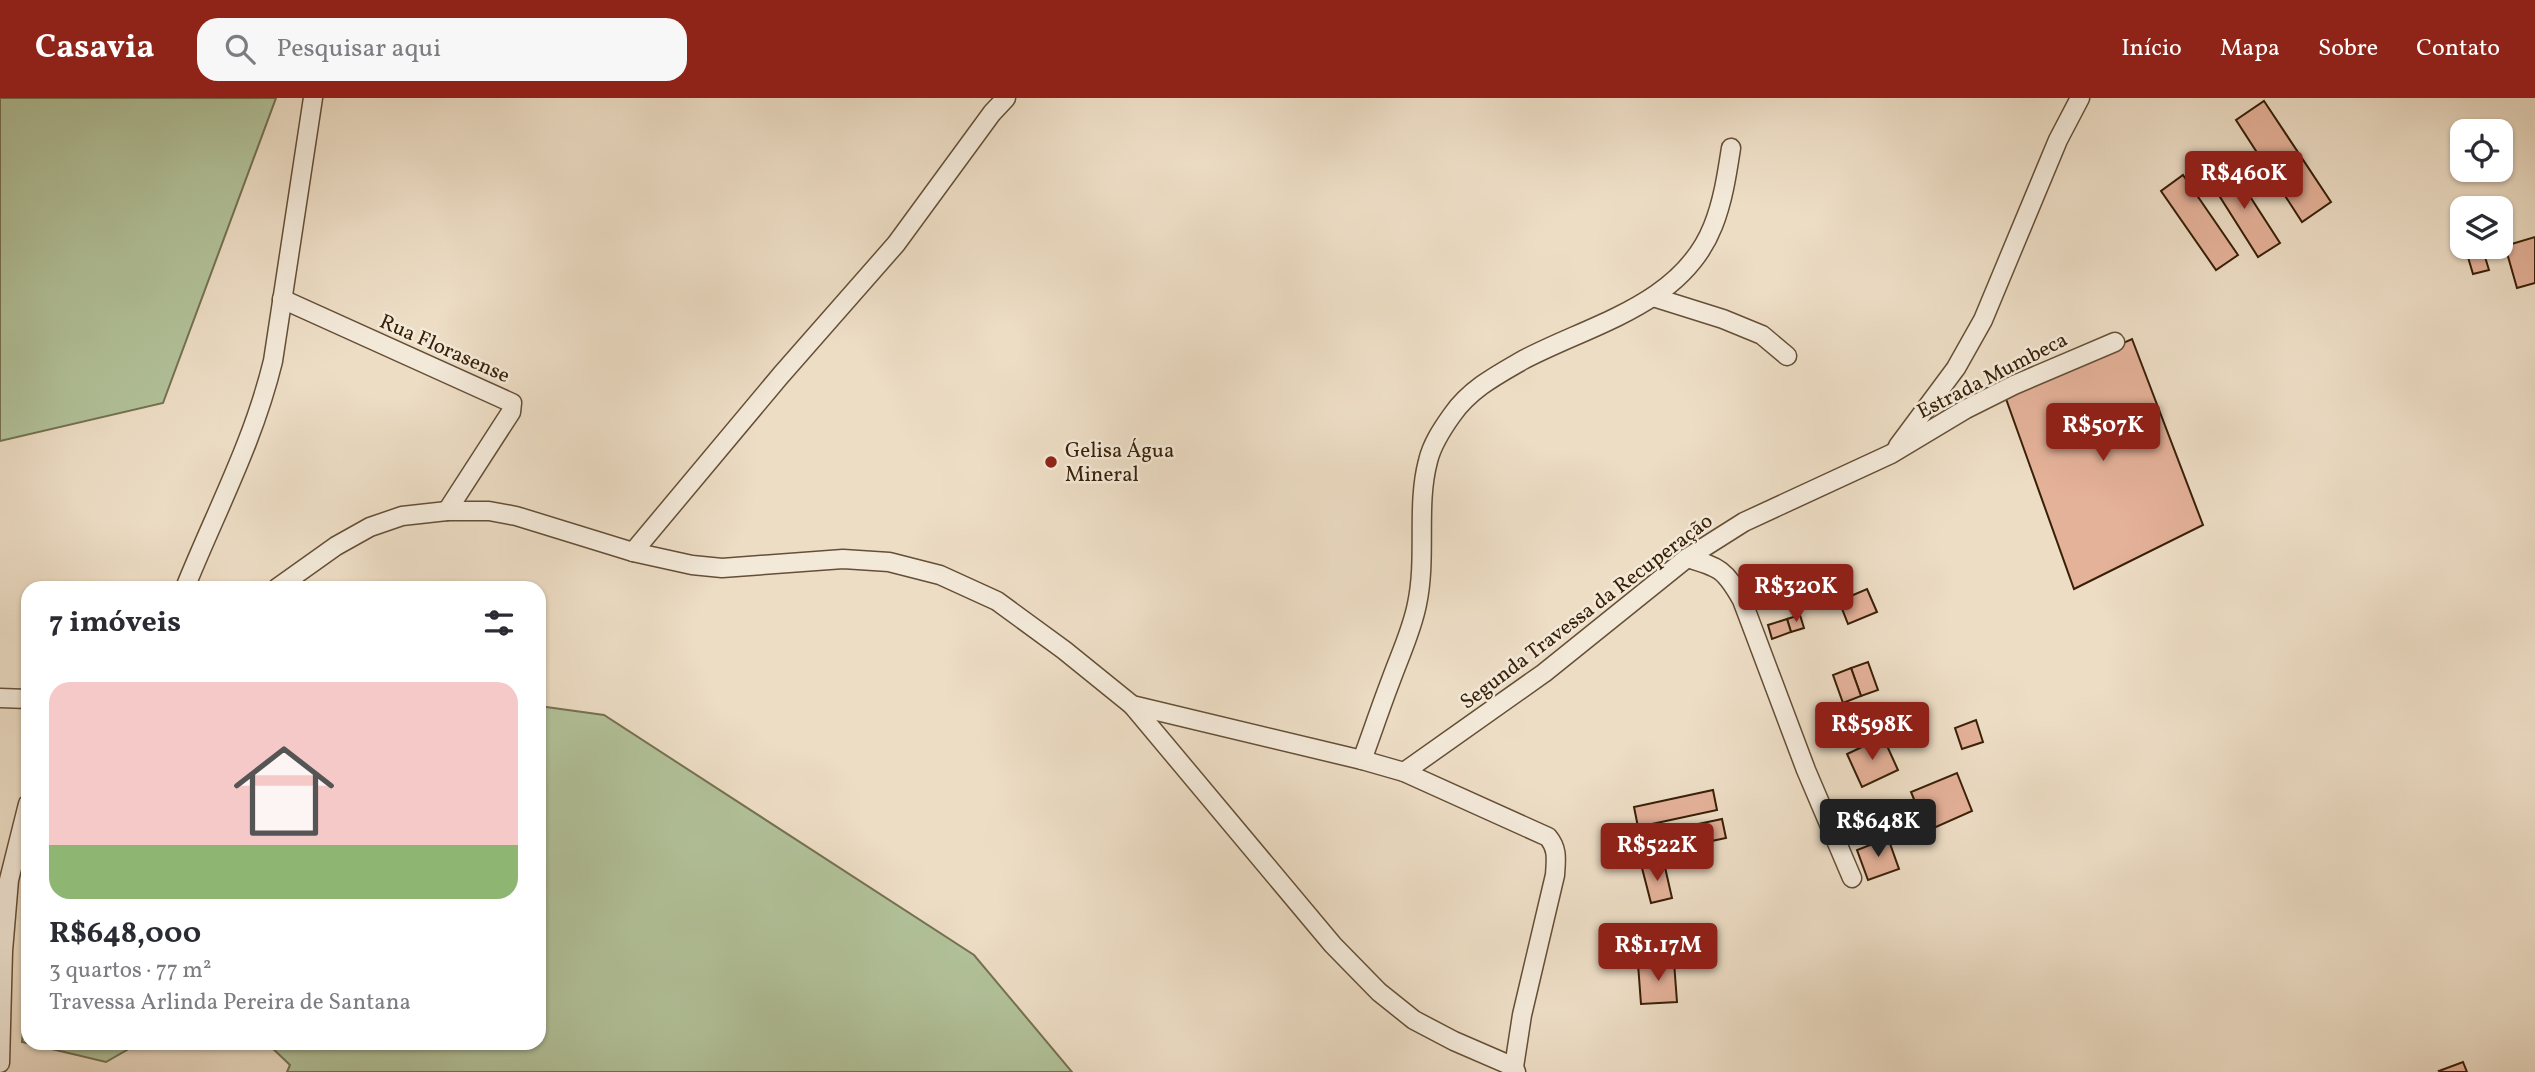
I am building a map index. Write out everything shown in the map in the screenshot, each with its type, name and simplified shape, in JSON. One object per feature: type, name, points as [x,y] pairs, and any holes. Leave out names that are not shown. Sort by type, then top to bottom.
[{"type":"street","points":[[188,581],[249,442],[273,361],[313,98]]},
{"type":"street","points":[[633,552],[781,375],[896,244],[992,113],[1006,98]]},
{"type":"street","name":"Segunda Travessa da Recuperação","points":[[1404,772],[1544,673],[1687,558],[1744,522],[1891,454],[1956,368],[1983,320],[2059,140],[2080,98]]},
{"type":"street","points":[[1362,760],[1416,607],[1424,543],[1423,489],[1428,460],[1436,440],[1472,391],[1499,373],[1636,308],[1668,287],[1695,258],[1713,228],[1731,148]]},
{"type":"street","points":[[1653,297],[1723,319],[1762,335],[1787,356]]},
{"type":"street","name":"Rua Florasense","points":[[282,299],[512,403],[511,412],[447,511]]},
{"type":"street","name":"Estrada Mumbeca","points":[[1891,454],[2014,385],[2115,342]]},
{"type":"street","points":[[287,581],[336,546],[370,527],[402,516],[447,511],[489,511],[516,516],[633,552],[692,565],[722,568],[843,559],[889,562],[940,575],[997,601],[1132,705],[1333,945],[1379,992],[1413,1020],[1515,1070],[1522,1015],[1555,875],[1557,855],[1548,837],[1404,772],[1132,705]]},
{"type":"street","points":[[1687,558],[1721,570],[1732,582],[1742,600],[1806,770],[1852,878]]},
{"type":"street","points":[[0,698],[21,699]]},
{"type":"street","points":[[0,1063],[3,951],[9,880],[21,832]]},
{"type":"green space","points":[[0,98],[276,98],[163,403],[0,441]]},
{"type":"green space","points":[[546,707],[604,715],[974,955],[1072,1072],[287,1072],[290,1065],[274,1050],[546,1050]]},
{"type":"green space","points":[[56,1050],[127,1050],[106,1062]]},
{"type":"building","points":[[2264,101],[2331,202],[2302,222],[2236,120]]},
{"type":"building","points":[[2229,164],[2280,243],[2258,257],[2208,178]]},
{"type":"building","points":[[2183,175],[2238,255],[2216,270],[2161,191]]},
{"type":"building","points":[[2535,237],[2535,283],[2517,288],[2509,259],[2513,259],[2513,244]]},
{"type":"building","points":[[2469,259],[2486,259],[2489,270],[2473,274]]},
{"type":"building","points":[[2132,339],[2203,525],[2074,589],[2005,396]]},
{"type":"building","points":[[1867,589],[1877,612],[1848,624],[1839,601]]},
{"type":"building","points":[[1800,615],[1804,628],[1791,632],[1787,619]]},
{"type":"building","points":[[1787,619],[1791,632],[1772,639],[1768,625]]},
{"type":"building","points":[[1868,662],[1878,690],[1861,696],[1851,668]]},
{"type":"building","points":[[1851,668],[1861,696],[1843,703],[1833,675]]},
{"type":"building","points":[[1976,720],[1983,742],[1962,749],[1955,728]]},
{"type":"building","points":[[1883,737],[1898,770],[1862,787],[1847,754]]},
{"type":"building","points":[[1957,773],[1972,811],[1927,831],[1911,792]]},
{"type":"building","points":[[1713,790],[1717,810],[1638,827],[1634,807]]},
{"type":"building","points":[[1722,819],[1726,838],[1702,843],[1698,824]]},
{"type":"building","points":[[1886,822],[1891,832],[1874,839],[1870,829]]},
{"type":"building","points":[[1888,838],[1899,869],[1868,880],[1857,850]]},
{"type":"building","points":[[1664,863],[1672,898],[1651,903],[1642,868]]},
{"type":"building","points":[[1674,962],[1677,1002],[1641,1004],[1638,964]]},
{"type":"building","points":[[2463,1062],[2467,1072],[2439,1071]]},
{"type":"place","name":"Gelisa Água Mineral","points":[[1051,462]]}]
